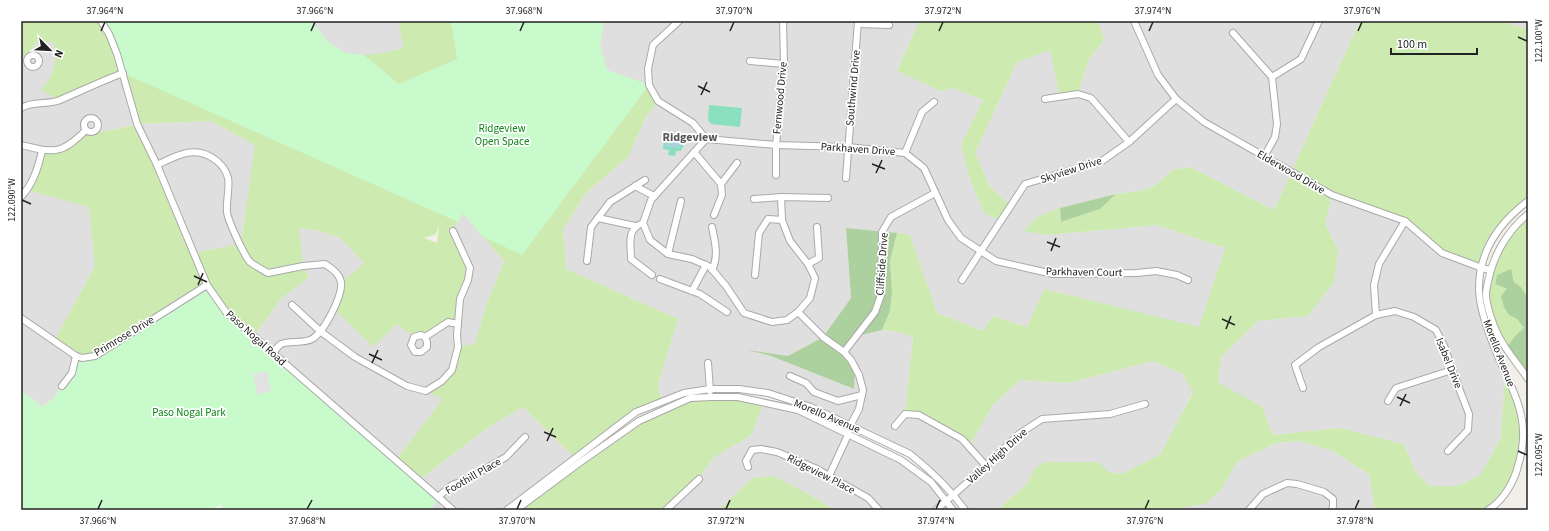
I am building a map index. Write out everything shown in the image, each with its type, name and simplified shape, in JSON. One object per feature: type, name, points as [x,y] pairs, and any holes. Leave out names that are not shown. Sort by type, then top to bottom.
[{"type":"street","name":"Paso Nogal Road","points":[[101,21],[109,34],[123,73],[137,124],[157,165],[207,285],[226,312],[453,510]]},
{"type":"street","points":[[679,21],[653,45],[648,69],[649,85],[658,101],[694,123],[706,139],[651,200],[643,223],[650,240],[668,254],[692,259],[706,265],[726,286],[744,313],[772,322],[787,320],[798,312],[810,298],[815,278],[808,264],[790,241],[782,220],[781,197]]},
{"type":"street","name":"Fernwood Drive","points":[[776,175],[776,145],[784,64],[783,21]]},
{"type":"street","name":"Elderwood Drive","points":[[1134,21],[1158,75],[1176,99],[1204,122],[1332,195],[1405,221],[1442,253],[1490,270]]},
{"type":"street","points":[[1272,77],[1302,59],[1319,21]]},
{"type":"street","points":[[858,23],[889,24]]},
{"type":"street","name":"Southwind Drive","points":[[846,178],[858,23]]},
{"type":"street","points":[[1233,33],[1272,77],[1276,104],[1276,130],[1275,137],[1264,157]]},
{"type":"street","points":[[750,61],[784,64]]},
{"type":"street","points":[[21,108],[26,105],[59,100],[123,73]]},
{"type":"street","points":[[1045,99],[1078,94],[1091,98],[1129,142]]},
{"type":"street","name":"Skyview Drive","points":[[962,280],[981,253],[1024,184],[1102,161],[1129,142],[1176,99]]},
{"type":"street","points":[[905,153],[922,112],[934,102]]},
{"type":"street","points":[[21,145],[49,152],[74,142],[86,130]]},
{"type":"street","name":"Parkhaven Drive","points":[[706,139],[776,145],[848,147],[905,153],[924,168],[948,220],[961,238],[981,253]]},
{"type":"street","points":[[21,197],[33,179],[42,151]]},
{"type":"street","points":[[157,165],[182,154],[197,152],[209,154],[224,167],[229,180],[227,213],[240,244],[250,261],[268,273],[304,266],[325,264],[336,272],[341,283],[340,292],[334,309],[320,332],[312,339],[281,344],[273,353]]},
{"type":"street","points":[[694,152],[721,184],[722,195],[714,214]]},
{"type":"street","points":[[721,184],[737,163]]},
{"type":"street","points":[[587,261],[590,227],[610,202],[644,180]]},
{"type":"street","points":[[635,186],[654,196]]},
{"type":"street","name":"Cliffside Drive","points":[[844,352],[875,312],[881,296],[882,232],[891,217],[935,193]]},
{"type":"street","points":[[754,199],[781,197],[828,198]]},
{"type":"street","points":[[668,254],[682,201]]},
{"type":"street","name":"Morello Avenue","points":[[1488,510],[1504,495],[1516,476],[1521,455],[1523,436],[1521,418],[1514,393],[1493,343],[1484,313],[1479,292],[1482,268],[1488,248],[1503,223],[1528,201]]},
{"type":"street","name":"Morello Avenue","points":[[1528,214],[1522,218],[1506,238],[1497,253],[1490,270],[1486,294],[1498,335],[1528,379]]},
{"type":"street","points":[[598,218],[635,226],[643,223]]},
{"type":"street","points":[[755,275],[759,233],[768,219],[782,220]]},
{"type":"street","points":[[1376,315],[1374,285],[1379,264],[1405,221]]},
{"type":"street","points":[[635,226],[630,233],[631,259],[652,275]]},
{"type":"street","points":[[712,227],[716,250],[716,262],[712,270]]},
{"type":"street","points":[[808,264],[819,258],[818,227]]},
{"type":"street","points":[[292,305],[320,332],[350,354],[407,386],[426,391],[442,381],[452,370],[458,347],[457,335],[460,299],[468,280],[470,268],[453,231]]},
{"type":"street","name":"Parkhaven Court","points":[[981,253],[996,262],[1053,274],[1137,273],[1156,271],[1177,274],[1188,280]]},
{"type":"street","points":[[692,291],[706,265]]},
{"type":"street","points":[[660,279],[700,294],[727,312]]},
{"type":"street","name":"Primrose Drive","points":[[76,356],[82,358],[95,356],[207,285]]},
{"type":"street","name":"Isabel Drive","points":[[1303,388],[1295,365],[1319,347],[1376,315],[1395,311],[1414,317],[1436,330],[1445,348],[1469,414],[1468,430],[1448,451]]},
{"type":"street","points":[[798,312],[823,337],[844,352],[851,360],[859,375],[863,390],[859,409],[850,426],[848,435],[829,476]]},
{"type":"street","points":[[21,318],[76,356],[72,373],[62,386]]},
{"type":"street","points":[[425,337],[448,322],[458,324]]},
{"type":"street","points":[[708,363],[710,397]]},
{"type":"street","points":[[1388,401],[1396,388],[1452,370]]},
{"type":"street","points":[[790,376],[806,383],[814,392],[838,401],[862,394]]},
{"type":"street","name":"Morello Avenue","points":[[507,510],[636,412],[684,393],[710,389],[739,389],[768,393],[811,407],[910,454],[954,494],[965,510]]},
{"type":"street","name":"Morello Avenue","points":[[516,510],[578,463],[639,421],[690,398],[710,397],[738,397],[798,410],[901,460],[931,482],[953,510]]},
{"type":"street","name":"Valley High Drive","points":[[936,510],[986,466],[1019,434],[1042,419],[1110,414],[1145,404]]},
{"type":"street","points":[[894,426],[905,414],[919,415],[962,439],[986,466]]},
{"type":"street","name":"Foothill Place","points":[[438,497],[452,485],[468,479],[506,457],[525,437]]},
{"type":"street","name":"Ridgeview Place","points":[[748,467],[746,461],[752,450],[761,449],[777,452],[829,476],[868,498],[879,510]]},
{"type":"street","points":[[666,510],[699,479]]},
{"type":"street","points":[[1249,510],[1263,494],[1286,483],[1297,484],[1324,492],[1333,499],[1332,510]]},
{"type":"shaded area","points":[[311,21],[398,21],[405,48],[374,55],[355,55],[345,53],[328,42]]},
{"type":"shaded area","points":[[604,21],[919,21],[897,70],[941,91],[954,88],[983,100],[961,145],[970,179],[984,213],[1011,205],[990,187],[975,153],[1017,62],[1050,50],[1060,96],[1078,94],[1088,61],[1104,40],[1098,21],[1360,21],[1274,210],[1190,167],[1172,170],[1157,184],[1145,190],[1116,194],[1060,208],[1048,235],[1157,225],[1225,248],[1199,328],[1044,289],[1027,327],[993,316],[983,331],[937,313],[910,235],[846,228],[851,298],[823,337],[788,356],[752,352],[771,356],[854,389],[844,352],[857,336],[882,330],[900,332],[913,337],[905,414],[919,415],[969,447],[992,406],[1020,380],[1068,383],[1153,361],[1183,374],[1193,391],[1161,455],[1122,474],[1035,468],[1027,484],[997,510],[965,510],[910,454],[850,426],[768,393],[710,389],[662,402],[658,385],[678,319],[566,269],[563,229],[586,193],[628,157],[646,117],[658,101],[649,85],[607,70],[600,46]]},
{"type":"shaded area","points":[[1500,21],[1528,21],[1528,29],[1505,23]]},
{"type":"shaded area","points":[[53,41],[56,60],[52,76],[42,90],[123,73],[137,124],[108,131],[91,133],[89,207],[95,266],[54,341],[76,356],[72,373],[53,399],[41,407],[21,390],[21,61],[27,61],[36,42]]},
{"type":"shaded area","points":[[211,121],[256,145],[240,244],[193,253],[137,124]]},
{"type":"shaded area","points":[[1332,195],[1405,221],[1482,268],[1479,291],[1483,313],[1505,372],[1501,438],[1480,475],[1458,486],[1429,486],[1416,472],[1403,444],[1340,428],[1273,435],[1262,406],[1218,384],[1221,357],[1258,321],[1308,316],[1338,250],[1325,223]]},
{"type":"shaded area","points":[[463,213],[504,261],[486,306],[475,345],[452,370],[427,391],[444,399],[396,460],[253,337],[282,298],[309,277],[303,266],[298,228],[319,231],[341,238],[365,263],[341,283],[373,347],[453,231]]},
{"type":"shaded area","points":[[267,371],[271,392],[257,394],[253,374]]},
{"type":"shaded area","points":[[765,401],[798,410],[901,460],[931,482],[946,501],[936,510],[835,510],[805,492],[752,478],[719,510],[666,510],[699,479],[713,458],[751,435]]},
{"type":"shaded area","points":[[523,407],[575,458],[507,510],[431,510],[438,497],[419,480],[490,426]]},
{"type":"shaded area","points":[[1300,441],[1333,451],[1369,474],[1375,510],[1153,510],[1156,508],[1178,508],[1221,490],[1237,462],[1276,443]]},
{"type":"green space","points":[[21,21],[311,21],[325,39],[335,48],[344,52],[364,55],[384,53],[404,48],[398,21],[604,21],[600,46],[607,70],[649,85],[658,101],[646,117],[628,157],[586,193],[563,229],[566,269],[678,319],[658,385],[662,402],[636,412],[575,458],[523,407],[490,426],[419,480],[396,460],[443,399],[426,391],[452,370],[458,347],[475,344],[486,306],[504,261],[463,213],[453,231],[470,268],[460,299],[458,324],[448,322],[430,333],[414,337],[397,324],[373,347],[334,309],[341,283],[364,263],[340,238],[319,231],[299,228],[303,266],[309,277],[282,298],[253,337],[82,358],[54,341],[95,266],[89,207],[27,190],[42,151],[62,148],[86,130],[91,132],[104,132],[137,124],[123,73],[59,101],[41,90],[50,78],[54,68],[55,57],[53,42],[36,42],[27,61],[21,61]],"holes":[[[211,121],[255,145],[240,244],[193,253],[138,124]],[[439,226],[437,243],[424,238],[435,235]]]},
{"type":"green space","name":"Ridgeview Open Space","points":[[101,21],[311,21],[328,42],[345,53],[364,55],[399,84],[457,59],[450,21],[604,21],[600,46],[607,70],[649,85],[522,255],[482,236],[463,213],[458,222],[123,73]]},
{"type":"green space","points":[[919,21],[1098,21],[1104,40],[1088,61],[1078,94],[1060,97],[1050,50],[1017,62],[975,153],[990,187],[1011,205],[1001,221],[984,213],[970,179],[961,145],[983,100],[954,88],[941,91],[897,71]]},
{"type":"green space","points":[[1360,21],[1500,21],[1528,29],[1528,201],[1503,223],[1482,268],[1442,253],[1405,221],[1332,195],[1325,223],[1338,250],[1334,282],[1308,316],[1258,321],[1221,357],[1218,383],[1262,406],[1273,435],[1340,428],[1403,444],[1416,472],[1429,486],[1458,486],[1480,475],[1501,438],[1505,372],[1514,393],[1523,436],[1516,476],[1488,510],[1375,510],[1369,474],[1333,451],[1300,441],[1276,443],[1237,462],[1221,490],[1205,504],[1178,508],[1156,508],[1153,510],[997,510],[1027,484],[1035,468],[1045,462],[1098,462],[1109,472],[1122,474],[1160,455],[1193,392],[1183,374],[1153,361],[1068,383],[1020,380],[992,406],[969,447],[919,415],[905,414],[913,337],[900,332],[882,330],[890,311],[892,291],[890,261],[897,233],[910,235],[937,313],[983,331],[993,316],[1027,327],[1044,289],[1199,327],[1225,248],[1157,225],[1048,235],[1023,231],[1039,216],[1060,208],[1061,222],[1100,209],[1116,194],[1145,190],[1157,184],[1172,170],[1190,167],[1274,210]]},
{"type":"green space","points":[[709,105],[742,108],[740,127],[711,124],[708,120]]},
{"type":"green space","points":[[665,131],[669,132],[669,134],[683,135],[683,148],[681,151],[676,151],[675,156],[668,155],[669,150],[663,149]]},
{"type":"green space","points":[[1116,194],[1100,209],[1061,222],[1060,208]]},
{"type":"green space","points":[[1528,214],[1528,299],[1521,287],[1514,282],[1513,275],[1497,275],[1495,284],[1507,289],[1509,315],[1517,319],[1524,328],[1515,336],[1506,348],[1498,335],[1486,294],[1497,253]]},
{"type":"green space","points":[[846,228],[897,233],[890,261],[892,291],[890,311],[882,330],[857,336],[844,352],[855,367],[854,389],[771,356],[747,350],[788,356],[823,337],[851,298]]},
{"type":"green space","points":[[1511,269],[1514,282],[1521,287],[1528,299],[1528,374],[1524,373],[1506,348],[1515,336],[1524,328],[1517,319],[1509,315],[1504,307],[1501,296],[1507,289],[1495,284],[1497,275]]},
{"type":"green space","name":"Paso Nogal Park","points":[[207,285],[226,312],[438,497],[431,510],[223,510],[221,504],[211,510],[21,510],[21,390],[42,407],[53,399],[72,373],[76,356],[95,356]]},
{"type":"green space","points":[[711,397],[765,401],[751,435],[713,458],[699,479],[666,510],[516,510],[639,421],[690,398]]},
{"type":"green space","points":[[773,476],[805,492],[835,510],[719,510],[752,478]]},
{"type":"water","points":[[667,139],[680,141],[680,148],[666,147]]},
{"type":"district","name":"Ridgeview","points":[[690,137]]}]
